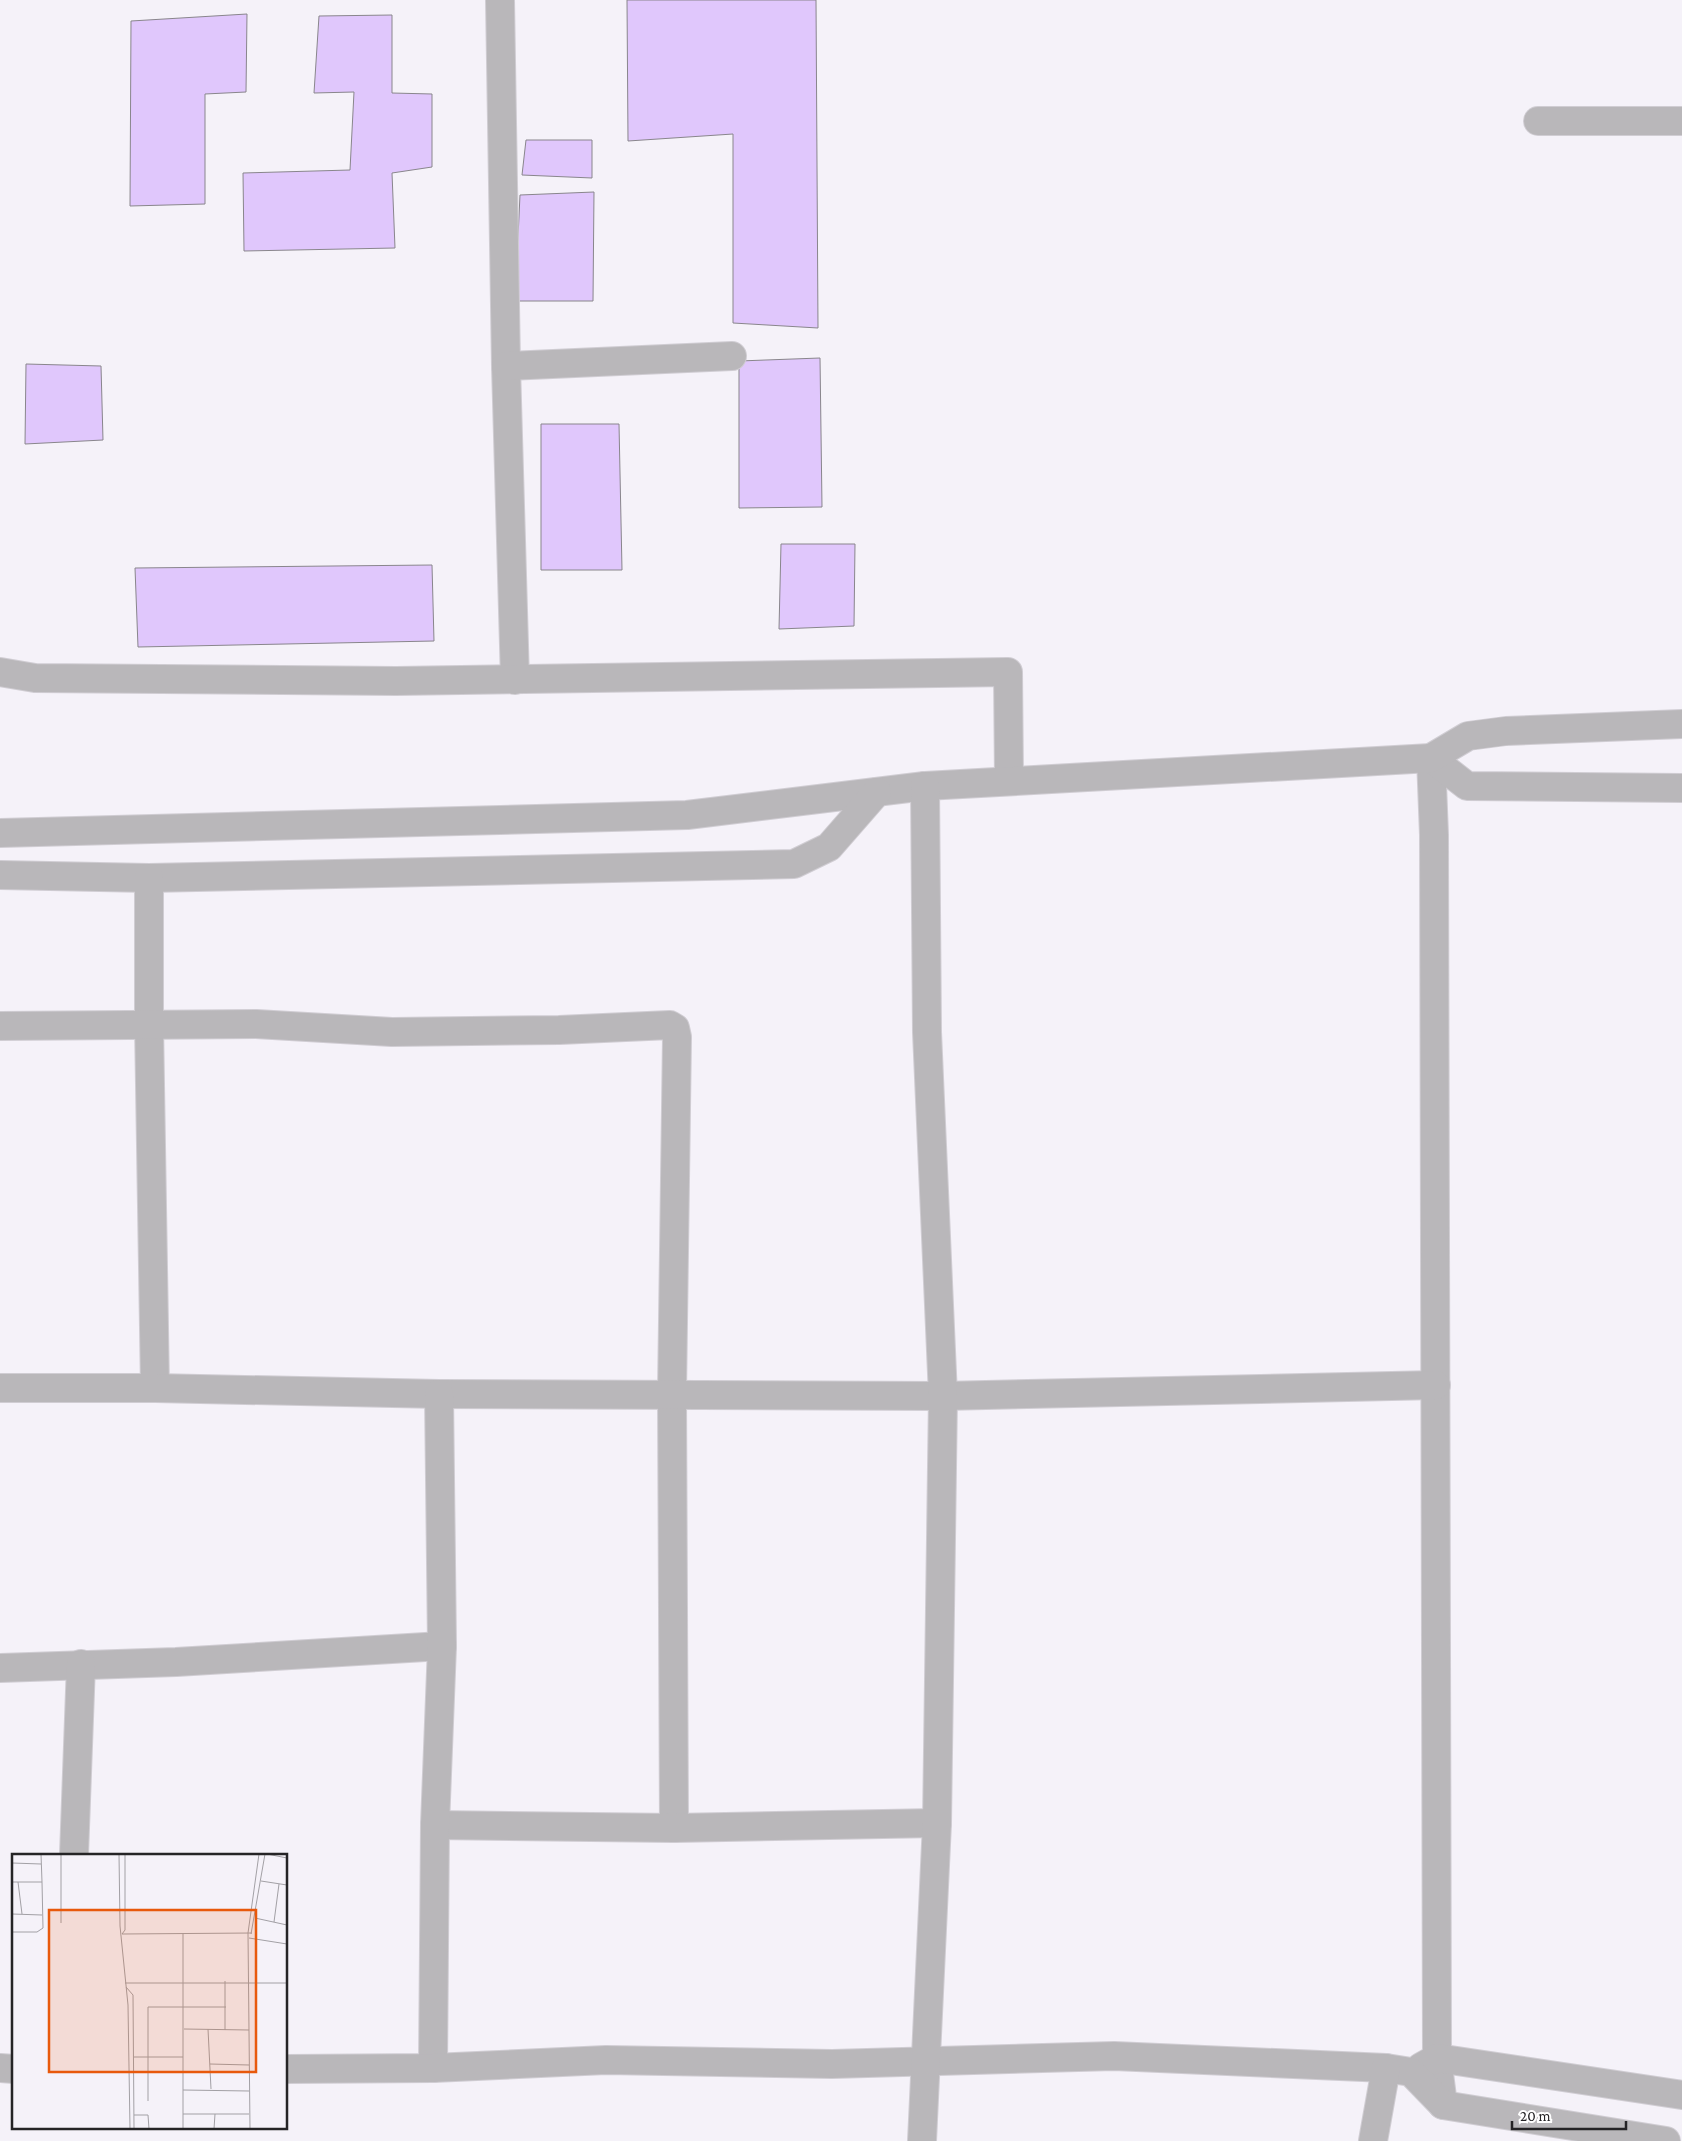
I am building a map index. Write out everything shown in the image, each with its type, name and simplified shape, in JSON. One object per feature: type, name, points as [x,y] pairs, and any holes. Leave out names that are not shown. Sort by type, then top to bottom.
[{"type":"street","points":[[500,0],[506,366],[514,680]]},
{"type":"street","points":[[1538,121],[1682,121]]},
{"type":"street","points":[[506,366],[732,356]]},
{"type":"street","points":[[0,672],[35,678],[396,681],[1008,672],[1009,779]]},
{"type":"street","points":[[0,833],[687,815],[925,786],[1009,779],[1430,758],[1468,736],[1506,731],[1682,724]]},
{"type":"street","points":[[1430,758],[1467,786],[1682,788]]},
{"type":"street","points":[[1430,758],[1434,835],[1437,2058],[1443,2105]]},
{"type":"street","points":[[922,2141],[937,1823],[943,1396],[927,1032],[925,786]]},
{"type":"street","points":[[0,876],[149,878],[794,864],[828,847],[877,792]]},
{"type":"street","points":[[149,878],[149,1024],[155,1388]]},
{"type":"street","points":[[0,1026],[256,1024],[392,1032],[560,1030],[670,1025],[675,1028],[677,1037],[672,1393],[674,1828]]},
{"type":"street","points":[[0,1388],[155,1388],[439,1394],[672,1393],[943,1396],[1436,1385]]},
{"type":"street","points":[[433,2068],[435,1825],[442,1646],[439,1394]]},
{"type":"street","points":[[0,1668],[176,1662],[442,1646]]},
{"type":"street","points":[[74,1854],[81,1664]]},
{"type":"street","points":[[435,1825],[674,1828],[937,1823]]},
{"type":"street","points":[[288,2069],[433,2068],[606,2060],[716,2063],[925,2062],[1114,2056],[1398,2070],[1437,2058],[1682,2095]]},
{"type":"street","points":[[1398,2070],[1443,2105],[1588,2135],[1666,2141]]},
{"type":"street","points":[[1373,2141],[1398,2070]]},
{"type":"building","points":[[627,0],[816,0],[818,328],[733,323],[733,134],[628,141]]},
{"type":"building","points":[[247,14],[246,92],[205,94],[205,204],[130,206],[131,21]]},
{"type":"building","points":[[392,15],[392,93],[432,94],[432,167],[392,173],[395,248],[244,251],[243,173],[350,170],[354,92],[314,93],[319,16]]},
{"type":"building","points":[[526,140],[592,140],[592,178],[522,175]]},
{"type":"building","points":[[594,192],[593,301],[515,301],[520,195]]},
{"type":"building","points":[[820,358],[822,507],[739,508],[739,361]]},
{"type":"building","points":[[26,364],[101,366],[103,440],[25,444]]},
{"type":"building","points":[[541,424],[619,424],[622,570],[541,570]]},
{"type":"building","points":[[781,544],[855,544],[854,626],[779,629]]},
{"type":"building","points":[[432,565],[434,641],[138,647],[135,568]]}]
